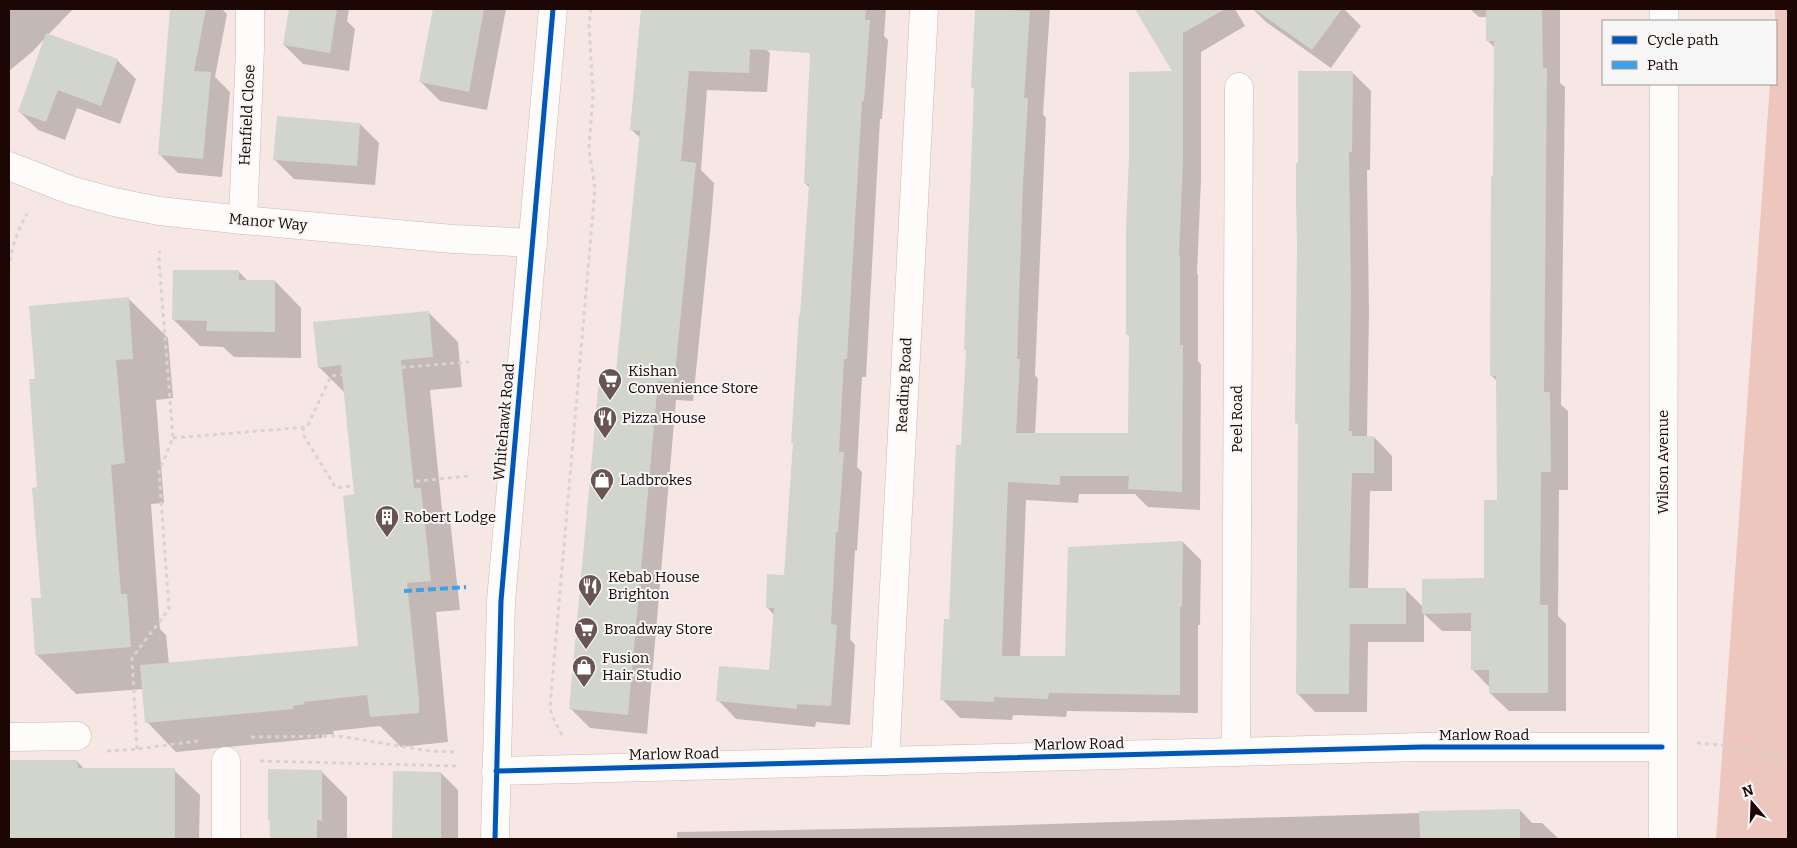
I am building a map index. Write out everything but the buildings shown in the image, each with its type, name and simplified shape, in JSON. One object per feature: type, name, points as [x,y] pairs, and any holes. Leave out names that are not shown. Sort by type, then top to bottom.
[{"type":"street","name":"Henfield Close","points":[[243,220],[250,9]]},
{"type":"street","name":"Whitehawk Road","points":[[495,839],[501,601],[554,9]]},
{"type":"street","name":"Reading Road","points":[[885,761],[924,9]]},
{"type":"street","name":"Wilson Avenue","points":[[1663,839],[1664,85]]},
{"type":"street","name":"Peel Road","points":[[1236,752],[1239,87]]},
{"type":"street","name":"Manor Way","points":[[9,166],[70,190],[114,202],[159,211],[453,239],[533,243]]},
{"type":"street","points":[[9,737],[77,736]]},
{"type":"street","name":"Marlow Road","points":[[496,771],[1422,747],[1662,747]]},
{"type":"street","points":[[226,761],[226,839]]},
{"type":"path","points":[[568,769],[569,747],[555,724],[550,707],[595,188],[589,149],[593,94],[589,25],[591,9]]},
{"type":"path","points":[[9,269],[19,228],[28,214]]},
{"type":"path","points":[[137,749],[132,658],[169,609],[159,470],[173,438],[159,272],[160,251]]},
{"type":"path","points":[[394,368],[469,362]]},
{"type":"path","points":[[173,438],[307,427],[331,376],[347,374]]},
{"type":"path","points":[[303,427],[304,436],[336,488],[361,486]]},
{"type":"path","points":[[408,482],[468,476]]},
{"type":"path","points":[[1662,747],[1703,743],[1735,746],[1788,764]]},
{"type":"path","points":[[226,761],[457,766]]},
{"type":"shaded area","points":[[1775,9],[1788,9],[1788,839],[1716,839],[1770,85],[1777,85],[1777,20],[1775,20]]},
{"type":"marked path","points":[[404,591],[466,587]]},
{"type":"cycle path","points":[[495,839],[501,601],[553,9]]},
{"type":"cycle path","points":[[496,771],[1422,747],[1662,747]]},
{"type":"place","name":"Kishan Convenience Store","points":[[610,401]]},
{"type":"place","name":"Pizza House","points":[[605,439]]},
{"type":"place","name":"Ladbrokes","points":[[602,501]]},
{"type":"place","name":"Robert Lodge","points":[[387,538]]},
{"type":"place","name":"Kebab House Brighton","points":[[590,607]]},
{"type":"place","name":"Broadway Store","points":[[586,650]]},
{"type":"place","name":"Fusion Hair Studio","points":[[584,688]]}]
